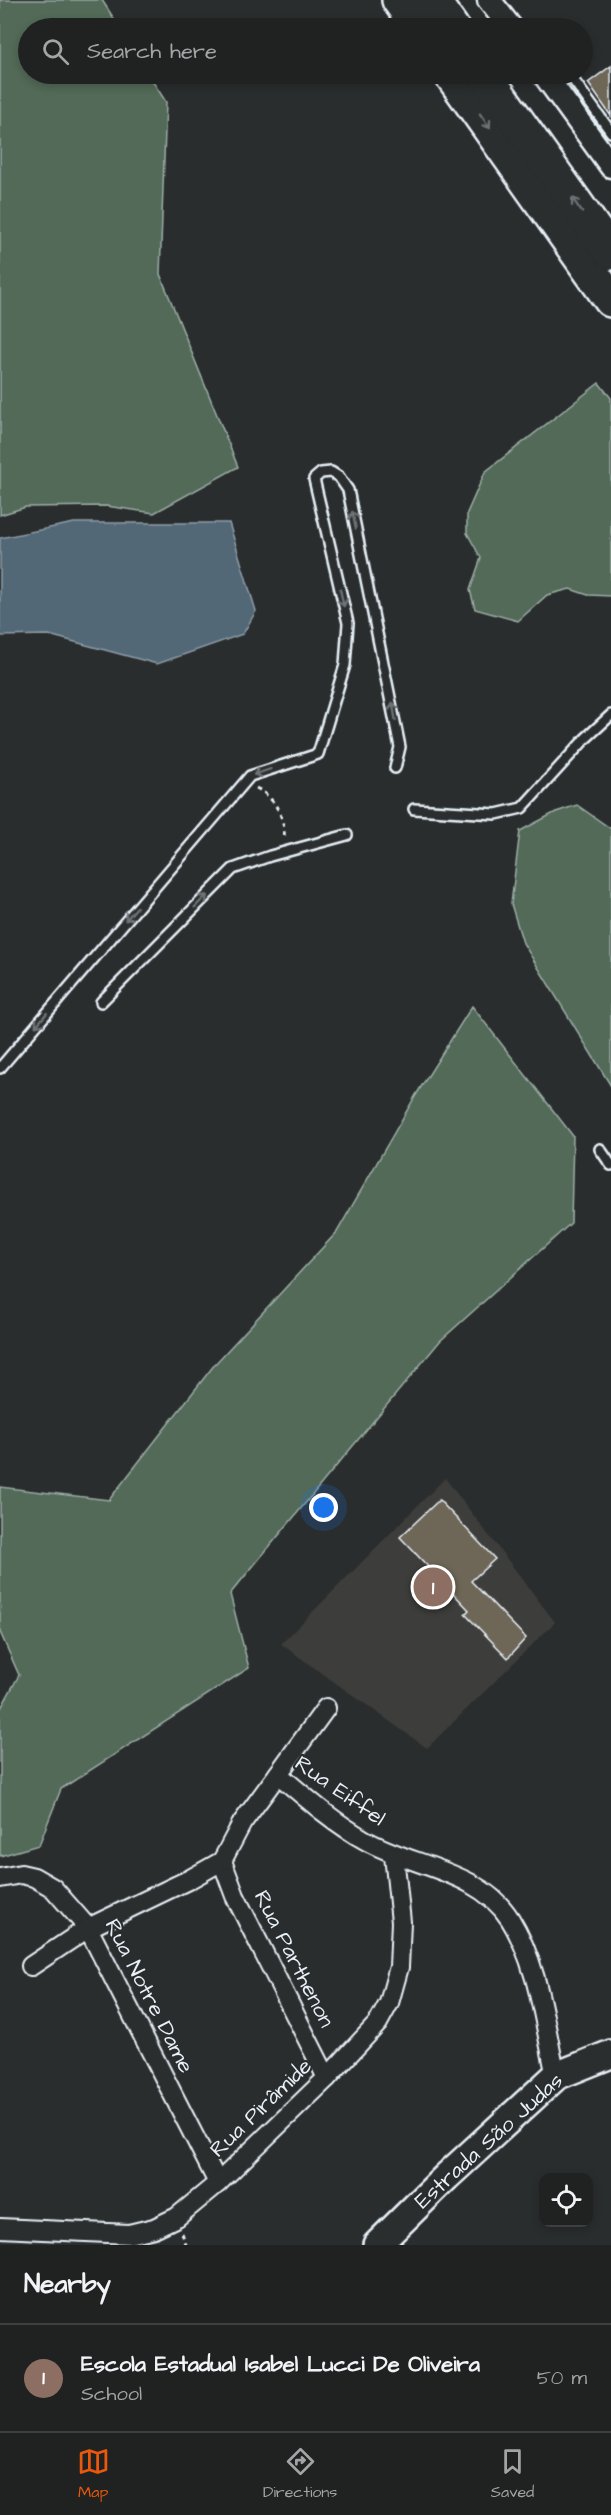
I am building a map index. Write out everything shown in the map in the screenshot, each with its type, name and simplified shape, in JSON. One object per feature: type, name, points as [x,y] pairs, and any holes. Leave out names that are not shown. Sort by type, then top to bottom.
[{"type":"highway","points":[[399,0],[412,18]]},
{"type":"highway","points":[[432,0],[445,18]]},
{"type":"highway","points":[[458,84],[611,300]]},
{"type":"highway","points":[[491,84],[611,253]]},
{"type":"main road","name":"Estrada São Judas","points":[[377,2245],[446,2177],[556,2076],[611,2054]]},
{"type":"street","points":[[489,0],[503,18]]},
{"type":"street","points":[[551,84],[611,166]]},
{"type":"street","points":[[278,1774],[326,1708]]},
{"type":"street","name":"Rua Eiffel","points":[[222,1862],[242,1823],[278,1774],[342,1826],[394,1855],[466,1880],[509,1917],[527,1950],[540,1997],[556,2076]]},
{"type":"street","name":"Rua Pirâmide","points":[[0,2228],[129,2234],[154,2228],[177,2217],[218,2183],[327,2078],[378,2023],[389,2003],[399,1967],[401,1922],[394,1855]]},
{"type":"street","points":[[31,1966],[88,1928],[222,1862]]},
{"type":"street","name":"Rua Parthenon","points":[[222,1862],[235,1896],[327,2078]]},
{"type":"street","name":"Rua Notre Dame","points":[[0,1878],[21,1874],[34,1877],[53,1888],[88,1928],[218,2183]]},
{"type":"lane","points":[[576,84],[611,132]]},
{"type":"lane","points":[[0,1068],[250,776],[318,754],[345,665],[348,623],[314,479],[321,473],[331,472],[339,477],[348,490],[400,747],[395,768]]},
{"type":"lane","points":[[414,809],[496,814],[522,808],[585,739],[611,716]]},
{"type":"lane","points":[[101,1002],[233,869],[347,836]]},
{"type":"lane","points":[[600,1149],[611,1165]]},
{"type":"path","points":[[244,782],[265,792],[277,807],[285,827],[282,853]]},
{"type":"shaded area","points":[[445,1478],[555,1622],[427,1748],[281,1644]]},
{"type":"green space","points":[[0,0],[102,0],[114,18],[18,18],[18,84],[154,84],[166,102],[160,274],[238,467],[154,513],[106,506],[26,507],[0,515]]},
{"type":"green space","points":[[599,383],[611,398],[611,596],[588,595],[570,589],[547,595],[518,621],[475,609],[470,590],[481,558],[467,533],[467,513],[485,472]]},
{"type":"green space","points":[[577,805],[611,829],[611,1086],[523,943],[511,904],[520,831],[556,812]]},
{"type":"green space","points":[[472,1006],[573,1136],[571,1223],[440,1341],[230,1594],[249,1668],[61,1789],[39,1845],[0,1856],[0,1710],[19,1675],[0,1632],[0,1487],[109,1500],[215,1364],[337,1232],[416,1095]]},
{"type":"water","points":[[74,523],[229,523],[256,611],[243,634],[157,664],[49,635],[0,636],[0,538]]},
{"type":"building","points":[[611,66],[611,116],[589,84],[593,84],[593,79]]},
{"type":"building","points":[[439,1500],[495,1559],[471,1581],[526,1638],[508,1658],[465,1614],[469,1610],[400,1537]]},
{"type":"place","name":"Escola Estadual Isabel Lucci De Oliveira","points":[[433,1587]]}]
